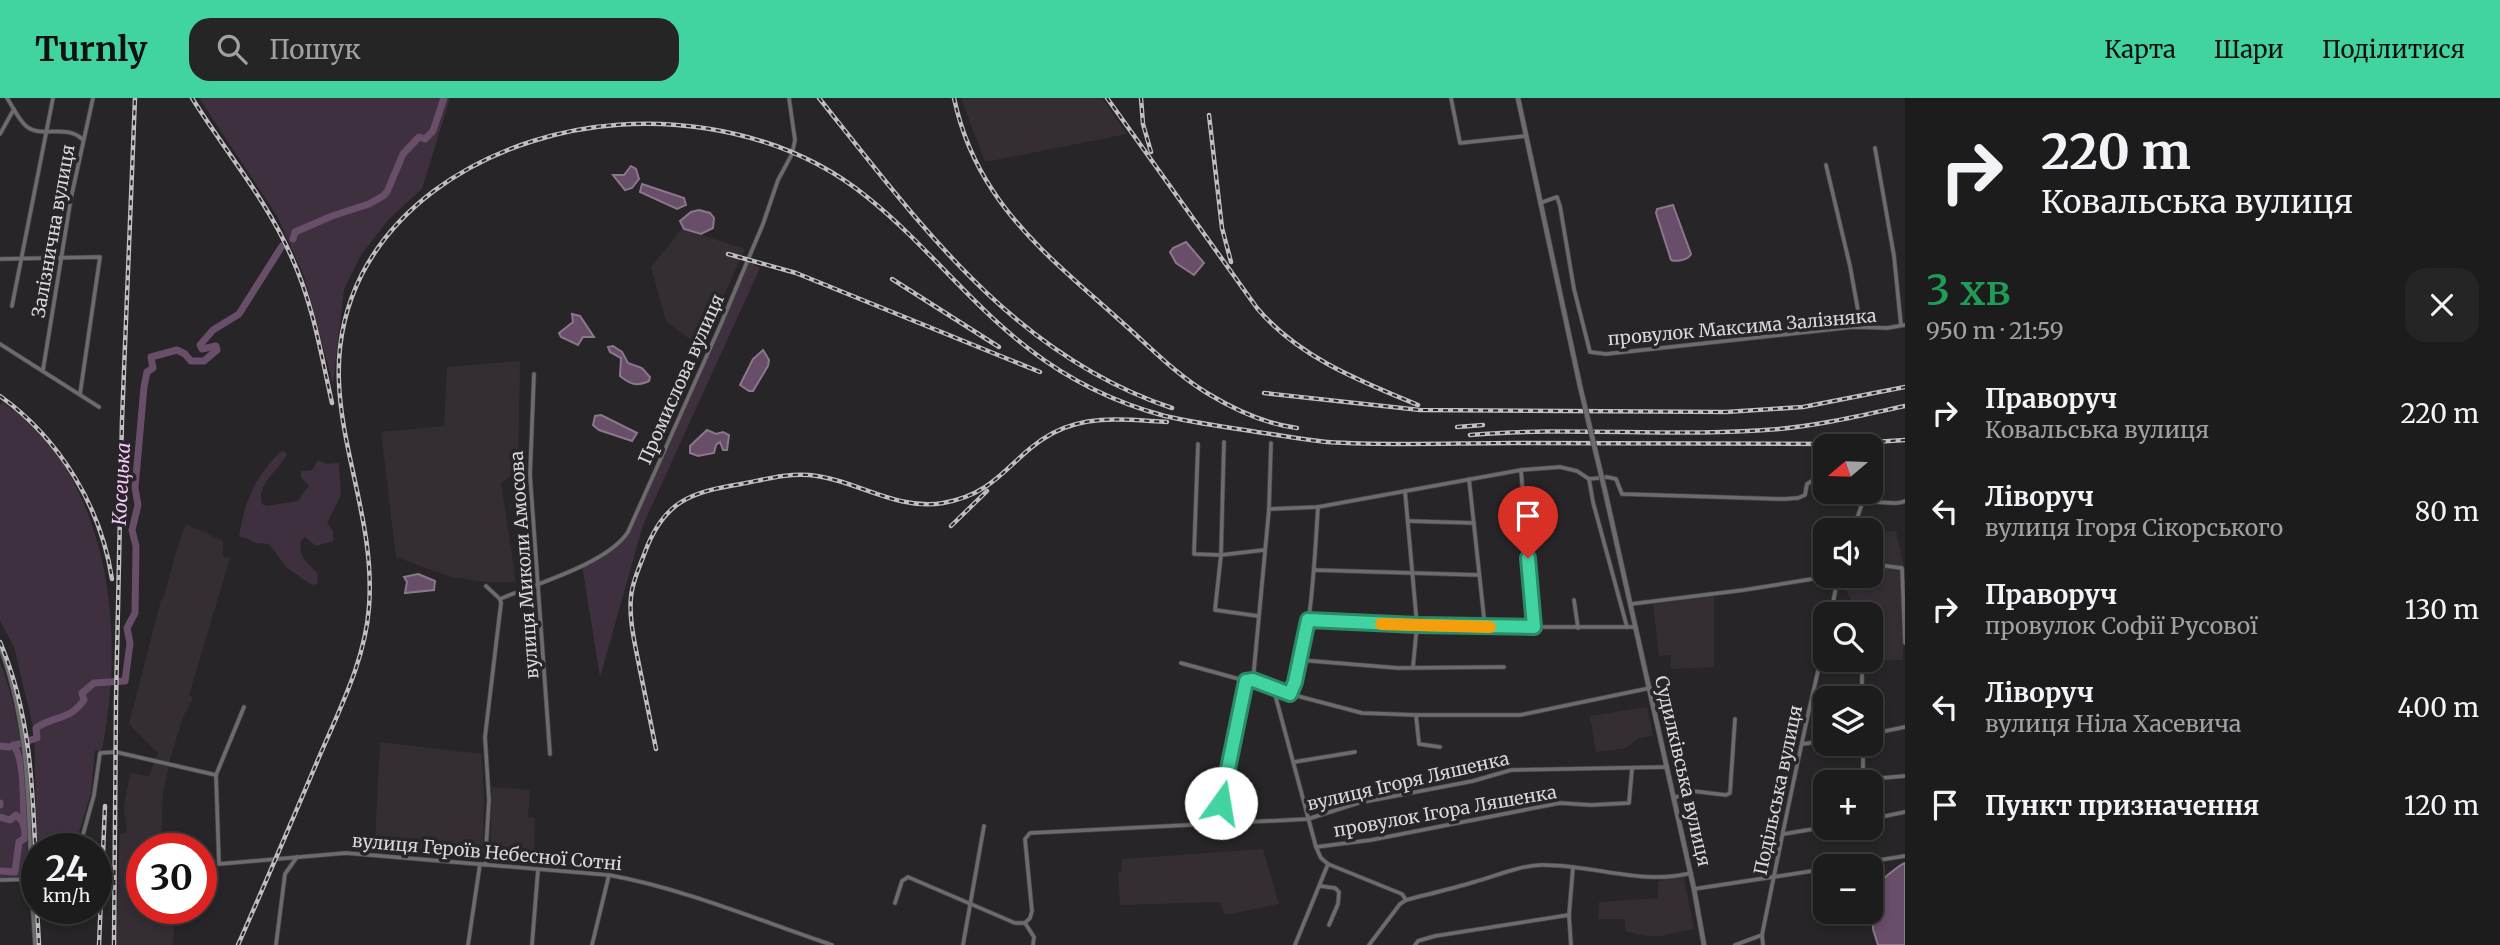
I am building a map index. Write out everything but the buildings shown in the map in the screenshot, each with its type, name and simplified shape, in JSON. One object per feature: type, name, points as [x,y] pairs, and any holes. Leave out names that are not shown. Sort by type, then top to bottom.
[{"type":"main road","points":[[1518,98],[1540,203]]},
{"type":"main road","name":"Судилківська вулиця","points":[[1540,203],[1695,889],[1704,945]]},
{"type":"street","points":[[7,98],[27,128],[36,131],[70,132],[78,134],[84,140]]},
{"type":"street","points":[[12,306],[53,98]]},
{"type":"street","name":"Залізнична вулиця","points":[[43,370],[71,198],[93,98]]},
{"type":"street","name":"Промислова вулиця","points":[[500,599],[599,557],[615,548],[628,532],[721,324],[763,224],[778,180],[792,154],[795,140],[789,98]]},
{"type":"street","points":[[1451,98],[1460,143],[1526,136]]},
{"type":"street","points":[[0,134],[14,109]]},
{"type":"street","points":[[1875,148],[1903,325]]},
{"type":"street","points":[[1826,165],[1850,266],[1861,327]]},
{"type":"street","name":"провулок Максима Залізняка","points":[[1540,203],[1557,197],[1574,289],[1590,352],[1606,354],[1675,345],[1903,325]]},
{"type":"street","points":[[0,259],[100,257],[80,394]]},
{"type":"street","points":[[0,344],[99,407]]},
{"type":"street","name":"вулиця Миколи Амосова","points":[[534,374],[530,465],[550,754]]},
{"type":"street","points":[[1224,442],[1222,555],[1215,610],[1258,616]]},
{"type":"street","points":[[1253,680],[1269,509],[1271,443]]},
{"type":"street","points":[[1198,444],[1194,554],[1222,555],[1265,550]]},
{"type":"street","points":[[1269,509],[1318,507],[1521,470],[1560,467],[1577,471],[1589,479],[1606,477],[1616,480],[1622,494],[1668,497],[1798,498],[1805,495],[1807,484],[1813,480]]},
{"type":"street","points":[[1521,470],[1534,627]]},
{"type":"street","points":[[1469,479],[1485,626]]},
{"type":"street","points":[[1589,479],[1627,627]]},
{"type":"street","points":[[1405,491],[1417,625],[1413,668]]},
{"type":"street","points":[[1883,502],[1899,504],[1905,501]]},
{"type":"street","points":[[1857,518],[1862,504]]},
{"type":"street","points":[[1290,694],[1308,620],[1318,507]]},
{"type":"street","points":[[1408,521],[1474,523]]},
{"type":"street","points":[[1883,566],[1902,568],[1905,643]]},
{"type":"street","points":[[1314,569],[1479,575]]},
{"type":"street","points":[[1631,604],[1813,578]]},
{"type":"street","points":[[468,945],[483,865],[488,791],[485,737],[501,603],[486,586]]},
{"type":"street","points":[[1573,600],[1578,628]]},
{"type":"street","points":[[1308,620],[1417,625],[1636,627]]},
{"type":"street","points":[[0,647],[17,699],[23,733],[31,833]]},
{"type":"street","points":[[1300,660],[1413,668],[1504,667]]},
{"type":"street","points":[[1181,663],[1246,681],[1253,680],[1290,694],[1362,713],[1520,715],[1650,688]]},
{"type":"street","name":"Подільська вулиця","points":[[1763,945],[1762,935],[1818,672]]},
{"type":"street","points":[[1216,825],[1246,681]]},
{"type":"street","points":[[1273,687],[1321,858],[1328,864],[1402,894],[1406,900]]},
{"type":"street","name":"вулиця Героїв Небесної Сотні","points":[[244,708],[216,775],[219,864],[346,853],[609,875],[638,880],[683,894],[832,945]]},
{"type":"street","points":[[1416,715],[1419,744],[1440,747]]},
{"type":"street","points":[[1674,798],[1692,791],[1726,795],[1730,793],[1735,719]]},
{"type":"street","points":[[1883,732],[1905,727]]},
{"type":"street","points":[[1802,744],[1813,743]]},
{"type":"street","points":[[84,833],[94,796],[100,753],[116,752],[216,775]]},
{"type":"street","points":[[1294,762],[1355,752]]},
{"type":"street","name":"вулиця Ігоря Ляшенка","points":[[1025,923],[1032,911],[1025,839],[1030,833],[1308,819],[1358,803],[1473,781],[1511,770],[1667,767]]},
{"type":"street","name":"провулок Ігора Ляшенка","points":[[1316,847],[1371,840],[1560,803],[1629,803],[1632,769]]},
{"type":"street","points":[[1883,777],[1905,776]]},
{"type":"street","points":[[1883,817],[1905,812]]},
{"type":"street","points":[[963,945],[984,826]]},
{"type":"street","points":[[1784,834],[1813,829]]},
{"type":"street","points":[[276,945],[285,874],[297,856]]},
{"type":"street","points":[[1883,859],[1905,856]]},
{"type":"street","points":[[1295,945],[1328,864]]},
{"type":"street","points":[[1369,945],[1406,900],[1518,868],[1542,865],[1573,867],[1656,878],[1691,873]]},
{"type":"street","points":[[1571,945],[1569,915],[1573,867]]},
{"type":"street","points":[[531,945],[538,870]]},
{"type":"street","points":[[1695,889],[1813,871]]},
{"type":"street","points":[[592,945],[609,875]]},
{"type":"street","points":[[895,903],[902,881],[908,877],[1016,923],[1025,923],[1034,937],[1033,945]]},
{"type":"street","points":[[2,881],[21,880]]},
{"type":"street","points":[[1320,886],[1335,888],[1339,892],[1339,900],[1329,925]]},
{"type":"street","points":[[1415,945],[1418,941],[1435,936],[1569,915]]},
{"type":"street","points":[[34,924],[35,945]]},
{"type":"street","points":[[1735,945],[1762,935]]},
{"type":"shaded area","points":[[199,98],[450,98],[422,189],[389,219],[361,255],[344,289],[333,384],[304,276],[277,216]]},
{"type":"shaded area","points":[[961,98],[1102,98],[1127,134],[985,162]]},
{"type":"shaded area","points":[[631,166],[636,169],[639,179],[632,188],[625,190],[613,175],[624,175]]},
{"type":"shaded area","points":[[642,184],[684,198],[686,205],[677,209],[640,192]]},
{"type":"shaded area","points":[[1673,205],[1691,254],[1679,261],[1671,260],[1656,213],[1657,209]]},
{"type":"shaded area","points":[[699,210],[710,213],[714,218],[713,228],[701,234],[684,229],[680,221],[691,212]]},
{"type":"shaded area","points":[[682,229],[745,249],[700,347],[666,321],[651,267]]},
{"type":"shaded area","points":[[1186,242],[1204,263],[1194,275],[1176,263],[1170,252]]},
{"type":"shaded area","points":[[749,262],[760,268],[643,525],[600,677],[582,565],[623,540]]},
{"type":"shaded area","points":[[572,314],[580,316],[594,337],[583,337],[578,345],[561,337],[559,333],[573,322]]},
{"type":"shaded area","points":[[613,346],[622,352],[628,363],[642,368],[650,377],[649,381],[633,384],[620,376],[621,358],[610,352],[608,347]]},
{"type":"shaded area","points":[[763,350],[769,360],[768,366],[753,391],[749,391],[740,385],[753,359]]},
{"type":"shaded area","points":[[520,361],[518,471],[501,483],[516,582],[485,582],[451,577],[396,557],[381,432],[444,426],[447,367]]},
{"type":"shaded area","points":[[2,402],[16,412],[54,449],[90,518],[101,556],[111,633],[108,711],[102,750],[95,751],[91,793],[79,833],[37,833],[34,731],[14,647],[0,621]]},
{"type":"shaded area","points":[[601,415],[637,433],[632,441],[599,430],[593,425],[595,416]]},
{"type":"shaded area","points":[[707,430],[729,435],[727,450],[723,450],[720,442],[714,453],[698,456],[690,453],[690,446]]},
{"type":"shaded area","points":[[280,452],[287,454],[284,460],[262,490],[262,504],[266,506],[298,501],[309,485],[301,478],[301,471],[312,470],[318,460],[326,464],[339,463],[341,495],[327,523],[333,531],[333,541],[316,546],[305,537],[301,541],[302,556],[318,574],[317,584],[312,585],[287,568],[269,544],[255,543],[239,537],[244,512],[257,481]]},
{"type":"shaded area","points":[[186,524],[223,541],[223,557],[230,558],[189,695],[193,698],[183,717],[171,756],[163,792],[162,833],[126,833],[126,924],[174,924],[173,945],[116,945],[120,834],[127,832],[124,807],[130,773],[149,776],[158,753],[129,724]]},
{"type":"shaded area","points":[[1896,531],[1904,568],[1903,660],[1883,660],[1883,602],[1852,602],[1845,588],[1883,588],[1883,532]]},
{"type":"shaded area","points":[[418,574],[435,581],[434,590],[405,593],[407,582],[404,577]]},
{"type":"shaded area","points":[[1714,596],[1714,667],[1671,669],[1671,655],[1659,656],[1653,604]]},
{"type":"shaded area","points":[[0,662],[9,688],[20,741],[26,833],[21,833],[21,878],[0,878]]},
{"type":"shaded area","points":[[1647,707],[1653,736],[1639,738],[1626,748],[1596,752],[1590,716]]},
{"type":"shaded area","points":[[380,742],[482,754],[483,854],[375,844]]},
{"type":"shaded area","points":[[492,787],[530,790],[528,817],[535,818],[534,857],[490,853]]},
{"type":"shaded area","points":[[1263,849],[1279,904],[1225,915],[1220,902],[1120,905],[1118,872],[1122,871],[1122,859]]},
{"type":"shaded area","points":[[1905,863],[1905,945],[1878,945],[1873,924],[1883,924],[1883,879]]},
{"type":"shaded area","points":[[1684,878],[1694,929],[1660,936],[1645,936],[1625,931],[1625,919],[1598,919],[1599,902],[1658,898],[1658,881]]},
{"type":"waterway","name":"Косецька","points":[[293,239],[295,232],[369,204],[383,196],[403,154],[419,137],[425,139],[433,131],[444,98]]},
{"type":"waterway","name":"Косецька","points":[[0,746],[9,747],[37,738],[36,728],[73,711],[84,700],[82,693],[94,683],[125,681],[130,643],[127,628],[135,613],[136,546],[132,530],[138,505],[135,488],[144,387],[147,372],[153,368],[151,357],[177,350],[191,361],[204,361],[217,350],[216,346],[202,349],[200,345],[213,330],[239,314],[282,246]]},
{"type":"waterway","points":[[13,745],[20,760],[24,822]]},
{"type":"waterway","name":"Косецька","points":[[0,817],[10,820],[16,815],[24,825],[25,838],[19,842],[15,872],[0,871]]},
{"type":"railway","points":[[114,945],[122,420],[135,98]]},
{"type":"railway","points":[[192,98],[258,196],[292,258],[311,311],[332,403]]},
{"type":"railway","points":[[819,98],[933,237],[973,280],[1017,320],[1064,355],[1115,385],[1172,408]]},
{"type":"railway","points":[[954,98],[965,135],[986,181],[1022,228],[1055,262],[1164,361],[1196,386],[1250,415],[1297,428]]},
{"type":"railway","points":[[1107,98],[1257,308],[1273,325],[1331,366],[1418,405]]},
{"type":"railway","points":[[1141,98],[1143,124],[1151,152]]},
{"type":"railway","points":[[1209,115],[1222,228],[1231,262]]},
{"type":"railway","points":[[238,945],[349,686],[366,627],[369,564],[340,400],[339,359],[345,317],[362,274],[377,250],[413,208],[457,175],[507,150],[533,141],[575,130],[663,124],[751,138],[792,153],[831,172],[867,197],[987,313],[1044,360],[1111,397],[1147,411],[1176,418],[1309,440],[1350,443],[1842,444],[1905,440]]},
{"type":"railway","points":[[728,254],[796,273],[1040,372]]},
{"type":"railway","points":[[892,279],[999,347]]},
{"type":"railway","points":[[1264,393],[1420,410],[1726,412],[1803,407],[1905,387]]},
{"type":"railway","points":[[0,396],[22,413],[41,433],[74,477],[98,526],[112,579]]},
{"type":"railway","points":[[1470,435],[1779,429],[1905,406]]},
{"type":"railway","points":[[656,749],[634,637],[631,597],[636,574],[653,535],[661,521],[681,502],[723,487],[775,477],[809,475],[843,482],[909,503],[943,503],[962,498],[992,483],[1038,442],[1067,427],[1109,420],[1167,422]]},
{"type":"railway","points":[[1457,427],[1483,425]]},
{"type":"railway","points":[[951,526],[987,491]]},
{"type":"railway","points":[[0,642],[20,704],[26,735],[34,833]]},
{"type":"railway","points":[[99,945],[105,806]]},
{"type":"railway","points":[[38,924],[39,945]]},
{"type":"slow traffic","points":[[1381,624],[1490,627]]},
{"type":"route","points":[[1221,803],[1246,681],[1253,680],[1290,694],[1308,620],[1534,627],[1528,558]]}]
